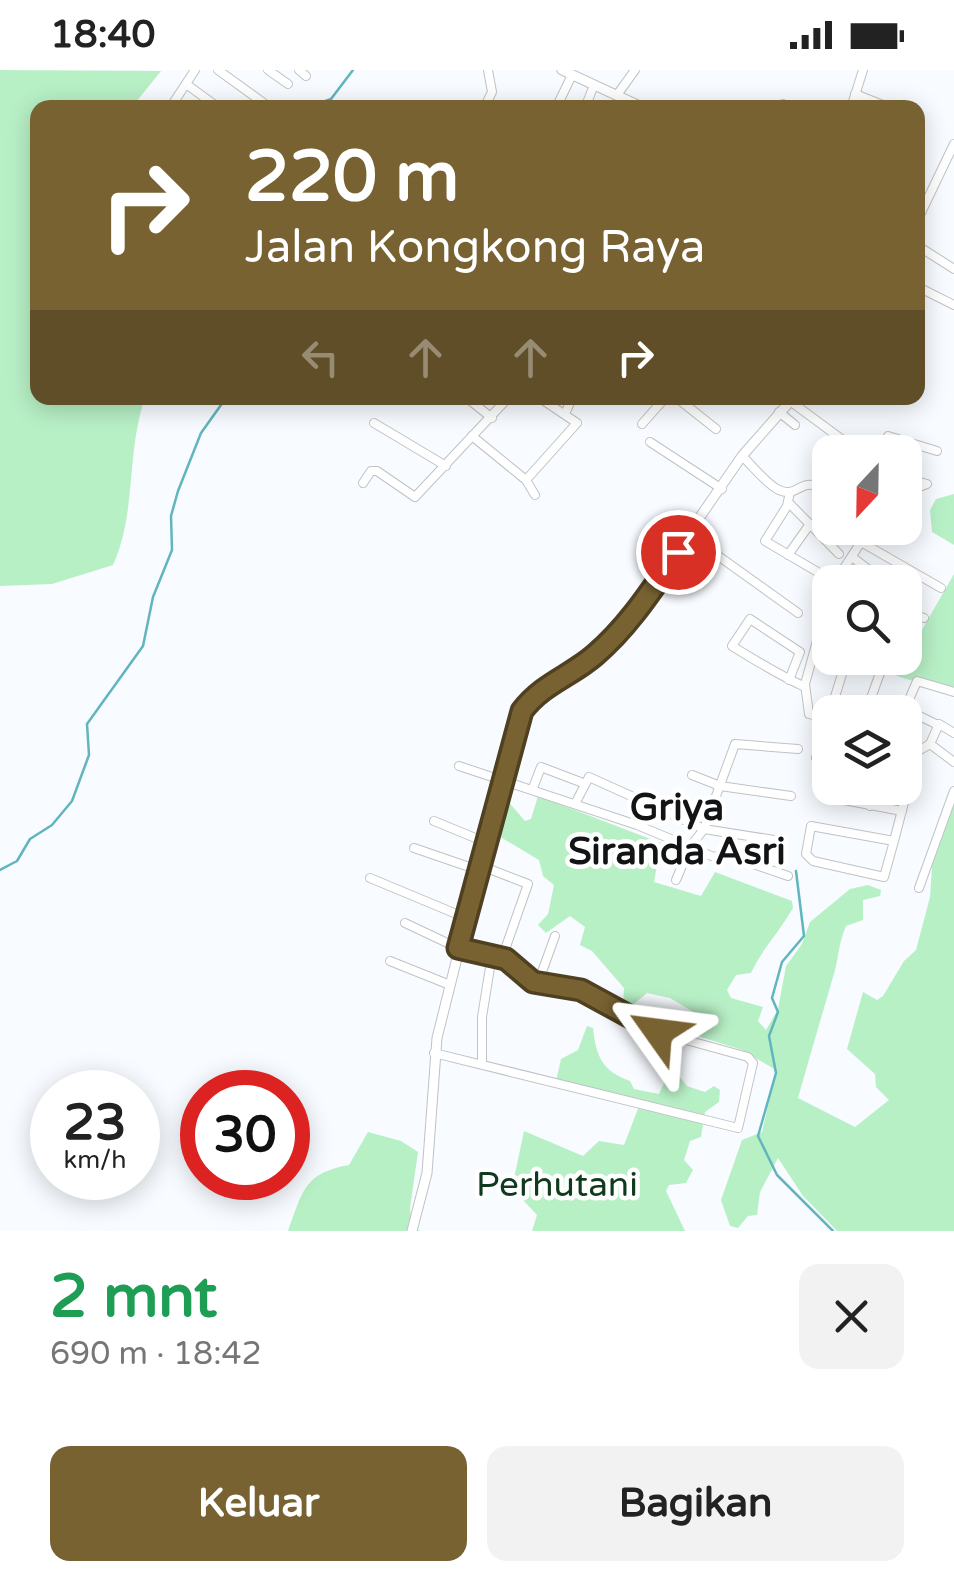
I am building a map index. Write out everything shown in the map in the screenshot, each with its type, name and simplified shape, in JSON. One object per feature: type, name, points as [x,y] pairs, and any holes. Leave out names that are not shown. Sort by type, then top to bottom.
[{"type":"street","points":[[175,100],[195,70]]},
{"type":"street","points":[[218,70],[259,100]]},
{"type":"street","points":[[268,70],[288,84]]},
{"type":"street","points":[[488,70],[492,92],[488,100]]},
{"type":"street","points":[[617,95],[635,70]]},
{"type":"street","points":[[853,100],[864,70]]},
{"type":"street","points":[[558,100],[567,72],[627,100]]},
{"type":"street","points":[[186,84],[207,100]]},
{"type":"street","points":[[588,100],[594,85]]},
{"type":"street","points":[[855,94],[870,100]]},
{"type":"street","points":[[925,204],[954,144]]},
{"type":"street","points":[[925,250],[954,268]]},
{"type":"street","points":[[925,290],[954,305]]},
{"type":"street","points":[[476,405],[492,418]]},
{"type":"street","points":[[362,483],[372,471],[377,471],[415,497],[502,405]]},
{"type":"street","points":[[526,480],[575,429],[575,420],[551,405]]},
{"type":"street","points":[[565,414],[569,405]]},
{"type":"street","points":[[642,424],[659,405]]},
{"type":"street","points":[[686,405],[716,430]]},
{"type":"street","points":[[412,1231],[427,1174],[434,1054],[515,726],[530,700],[610,640],[678,552],[742,456],[787,405]]},
{"type":"street","points":[[798,405],[837,435]]},
{"type":"street","points":[[779,412],[795,425]]},
{"type":"street","points":[[374,424],[446,466]]},
{"type":"street","points":[[472,436],[526,480],[535,495]]},
{"type":"street","points":[[650,442],[722,488]]},
{"type":"street","points":[[922,447],[937,452]]},
{"type":"street","points":[[742,456],[789,497],[840,554]]},
{"type":"street","points":[[812,483],[807,482],[789,497],[764,539],[812,569]]},
{"type":"street","points":[[788,555],[810,524]]},
{"type":"street","points":[[689,535],[798,613]]},
{"type":"street","points":[[846,565],[859,545]]},
{"type":"street","points":[[866,545],[898,565]]},
{"type":"street","points":[[852,556],[863,565]]},
{"type":"street","points":[[922,578],[941,588]]},
{"type":"street","points":[[789,680],[800,652],[750,619],[732,646],[789,680],[805,686]]},
{"type":"street","points":[[812,660],[805,686],[812,715]]},
{"type":"street","points":[[954,692],[916,682],[910,688],[905,709],[954,733]]},
{"type":"street","points":[[922,747],[930,744],[938,726]]},
{"type":"street","points":[[676,880],[690,847],[704,829],[735,744],[798,749]]},
{"type":"street","points":[[930,744],[954,762]]},
{"type":"street","points":[[459,766],[533,788],[690,847],[788,876]]},
{"type":"street","points":[[533,788],[542,767],[583,782],[592,778],[704,829],[774,840]]},
{"type":"street","points":[[692,775],[720,786],[791,796]]},
{"type":"street","points":[[575,804],[583,782]]},
{"type":"street","points":[[918,888],[954,791]]},
{"type":"street","points":[[637,825],[646,804]]},
{"type":"street","points":[[865,805],[902,812]]},
{"type":"street","points":[[894,841],[811,826],[806,854],[813,860],[884,877],[894,841],[902,812],[903,805]]},
{"type":"street","points":[[660,836],[670,815]]},
{"type":"street","points":[[434,821],[486,842]]},
{"type":"street","points":[[414,848],[528,884],[497,957],[482,1017],[482,1064]]},
{"type":"street","points":[[370,878],[466,918]]},
{"type":"street","points":[[406,923],[458,948],[497,957],[538,983],[581,990],[658,1032],[748,1056],[752,1067],[738,1128],[434,1054]]},
{"type":"street","points":[[538,983],[555,936]]},
{"type":"street","points":[[390,961],[450,985]]},
{"type":"green space","points":[[0,70],[161,71],[138,100],[30,100],[30,405],[143,405],[125,524],[113,565],[52,584],[0,586]]},
{"type":"green space","points":[[954,494],[954,545],[932,532],[930,510],[936,499]]},
{"type":"green space","points":[[954,574],[954,689],[894,675],[922,675],[922,630]]},
{"type":"green space","points":[[538,796],[661,843],[654,882],[701,896],[715,872],[792,901],[793,908],[751,973],[736,975],[727,990],[731,998],[763,1007],[758,1021],[766,1030],[778,1009],[786,966],[802,944],[810,922],[850,889],[868,885],[881,890],[880,896],[863,900],[863,920],[846,926],[798,1098],[855,1127],[889,1100],[876,1087],[875,1074],[847,1049],[863,992],[877,1000],[883,996],[904,961],[916,950],[930,897],[933,851],[954,797],[954,1231],[837,1231],[803,1196],[778,1158],[760,1192],[757,1215],[748,1216],[738,1228],[730,1226],[721,1200],[742,1140],[762,1132],[776,1070],[742,1050],[701,1037],[697,1033],[700,1016],[670,998],[647,993],[628,1009],[623,1006],[624,988],[592,951],[580,945],[585,927],[570,916],[546,933],[538,925],[548,914],[554,885],[543,876],[539,860],[497,835],[506,799],[525,821],[531,819]]},
{"type":"green space","points":[[587,1026],[593,1028],[602,1061],[630,1081],[634,1089],[659,1094],[665,1081],[661,1074],[667,1069],[676,1072],[687,1086],[705,1092],[714,1086],[720,1090],[719,1102],[705,1112],[701,1137],[690,1141],[684,1160],[693,1170],[686,1183],[669,1185],[666,1191],[685,1231],[532,1231],[537,1215],[512,1188],[524,1131],[583,1156],[599,1141],[624,1145],[641,1101],[556,1081],[561,1059],[578,1050]]},
{"type":"green space","name":"Perhutani","points":[[368,1132],[401,1141],[418,1152],[410,1208],[412,1226],[420,1231],[288,1231],[300,1200],[310,1200],[310,1183],[323,1173],[349,1165]]},
{"type":"waterway","points":[[328,100],[353,70]]},
{"type":"waterway","points":[[0,870],[17,861],[30,839],[52,825],[72,801],[89,755],[87,724],[143,646],[153,597],[172,550],[171,516],[178,491],[201,433],[221,405]]},
{"type":"waterway","points":[[796,871],[804,936],[782,962],[772,998],[778,1012],[769,1036],[776,1073],[758,1136],[777,1175],[833,1231]]},
{"type":"district","name":"Griya Siranda Asri","points":[[677,829]]},
{"type":"route","points":[[658,1032],[581,990],[533,982],[506,959],[458,948],[509,746],[522,711],[538,691],[579,668],[624,627],[678,552]]}]
